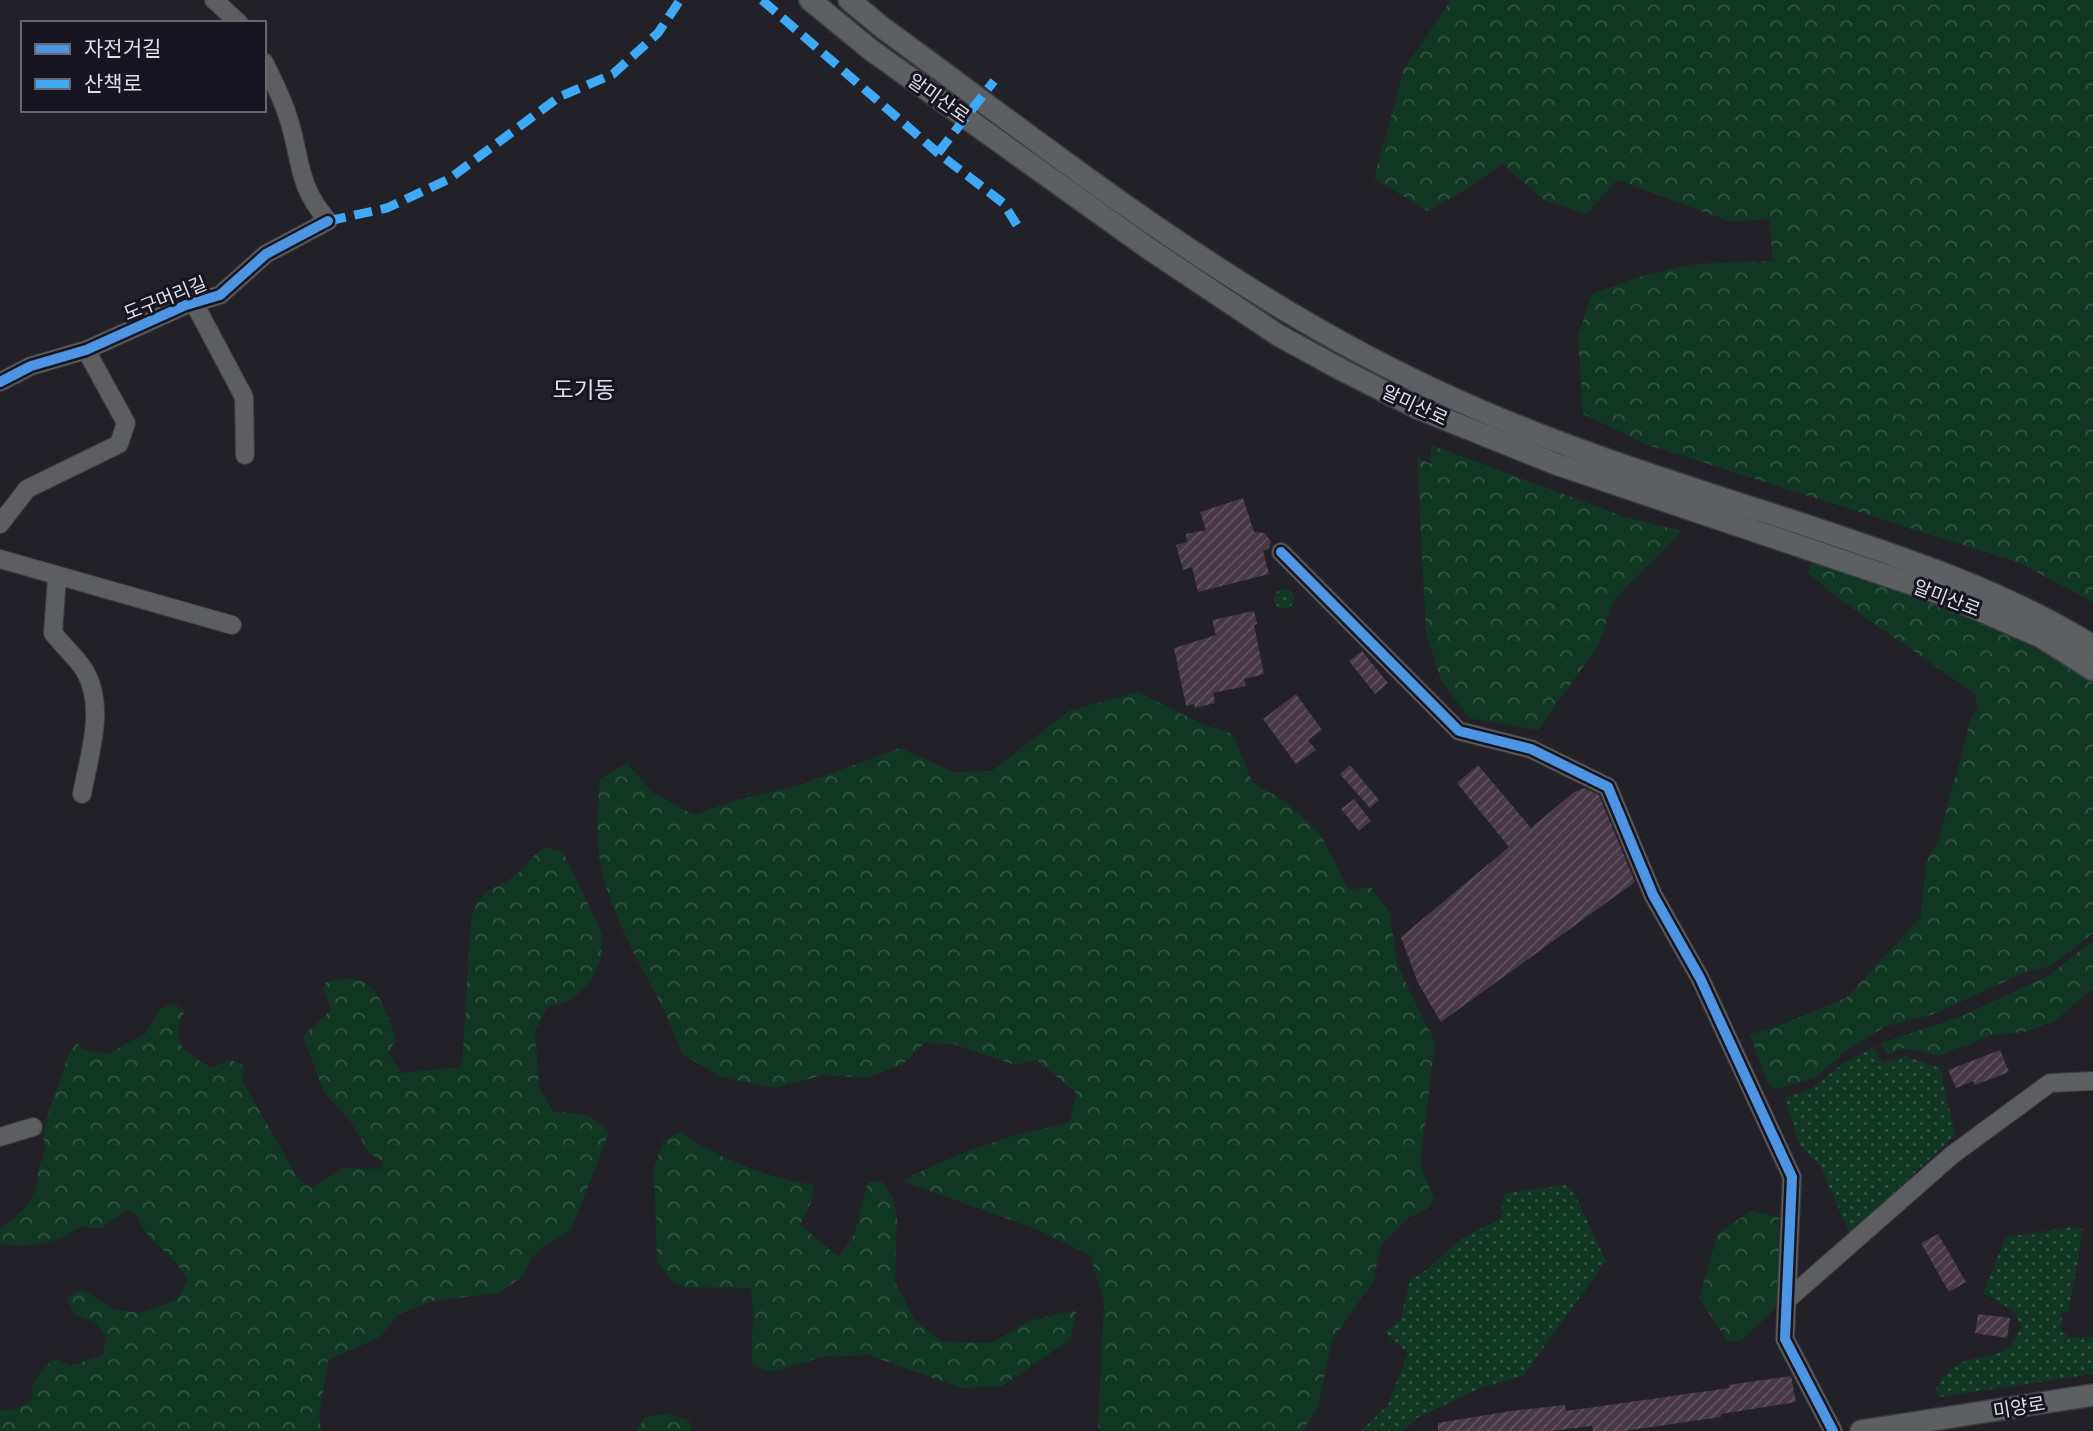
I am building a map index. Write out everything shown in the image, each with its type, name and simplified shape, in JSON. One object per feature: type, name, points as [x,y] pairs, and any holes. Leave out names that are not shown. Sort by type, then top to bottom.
[{"type":"main road","name":"알미산로","points":[[810,0],[871,50],[1148,248],[1269,329],[1340,369],[1417,408],[1627,490],[1947,596],[2040,637],[2093,670]]},
{"type":"main road","name":"알미산로","points":[[849,0],[883,28],[1150,222],[1250,291],[1360,353],[1459,401],[1600,459],[1916,563],[1984,590],[2051,620],[2093,646]]},
{"type":"main road","name":"미양로","points":[[1861,1431],[2093,1395]]},
{"type":"street","points":[[214,0],[237,21]]},
{"type":"street","name":"도구머리길","points":[[0,382],[31,366],[86,350],[194,303],[220,295],[266,254],[328,221],[311,201],[288,118],[266,67]]},
{"type":"street","points":[[194,303],[244,397],[244,455]]},
{"type":"street","points":[[0,524],[27,489],[119,444],[126,424],[86,350]]},
{"type":"street","points":[[1281,552],[1459,731],[1531,749],[1608,787],[1653,895],[1700,978],[1792,1177],[1785,1339],[1833,1431]]},
{"type":"street","points":[[0,559],[232,625]]},
{"type":"street","points":[[57,577],[53,633],[85,670],[93,694],[96,722],[82,794]]},
{"type":"street","points":[[1787,1300],[1952,1155],[2050,1083],[2093,1081]]},
{"type":"street","points":[[0,1137],[33,1127]]},
{"type":"green space","points":[[1451,0],[2093,0],[2093,602],[2020,563],[1645,444],[1583,414],[1578,335],[1592,294],[1639,277],[1694,264],[1773,261],[1769,219],[1732,222],[1617,180],[1586,214],[1544,200],[1502,164],[1464,191],[1427,211],[1374,178],[1404,69]]},
{"type":"green space","points":[[1431,445],[1625,517],[1682,531],[1614,600],[1598,646],[1538,730],[1469,718],[1441,680],[1426,632],[1417,457],[1431,464]]},
{"type":"green space","points":[[1814,560],[1958,612],[2028,644],[2093,683],[2093,933],[2051,966],[2026,972],[1931,1015],[1886,1026],[1847,1050],[1815,1078],[1776,1089],[1767,1082],[1750,1034],[1771,1029],[1846,998],[1921,917],[1926,862],[1939,839],[1970,721],[1977,709],[1975,694],[1839,599],[1807,572]]},
{"type":"green space","points":[[1284,589],[1291,592],[1294,599],[1291,606],[1284,609],[1277,606],[1274,599],[1277,592]]},
{"type":"green space","points":[[1138,692],[1202,724],[1233,734],[1252,782],[1286,802],[1319,832],[1348,889],[1372,888],[1390,914],[1397,965],[1435,1043],[1420,1164],[1434,1199],[1427,1209],[1408,1218],[1381,1245],[1373,1282],[1332,1340],[1318,1406],[1303,1431],[1101,1431],[1098,1427],[1104,1302],[1090,1255],[1033,1228],[902,1181],[983,1146],[1069,1123],[1077,1094],[1037,1060],[1015,1065],[953,1044],[924,1043],[903,1064],[867,1078],[824,1075],[774,1088],[721,1077],[682,1054],[624,931],[604,881],[598,835],[600,779],[627,763],[652,792],[694,815],[733,801],[799,785],[900,748],[954,772],[992,771],[1069,711]]},
{"type":"green space","points":[[545,847],[563,852],[602,933],[601,958],[592,979],[571,1000],[548,1007],[535,1030],[539,1088],[554,1112],[592,1118],[609,1133],[571,1230],[544,1246],[531,1259],[523,1276],[499,1293],[432,1301],[398,1315],[380,1337],[328,1360],[319,1416],[321,1431],[0,1431],[0,1411],[19,1408],[32,1399],[33,1386],[38,1376],[56,1358],[69,1366],[103,1355],[106,1336],[95,1322],[75,1315],[67,1298],[82,1289],[113,1309],[139,1313],[176,1300],[188,1281],[177,1264],[147,1233],[137,1215],[127,1210],[100,1229],[81,1226],[63,1237],[43,1244],[21,1246],[0,1243],[0,1229],[27,1207],[36,1188],[39,1167],[46,1149],[43,1136],[46,1120],[70,1051],[77,1043],[83,1050],[108,1054],[145,1034],[160,1009],[171,1004],[185,1009],[179,1031],[181,1045],[211,1068],[231,1060],[244,1066],[243,1082],[299,1180],[312,1188],[343,1168],[380,1169],[384,1162],[369,1153],[351,1122],[324,1092],[303,1036],[331,1010],[324,989],[326,982],[355,979],[373,989],[383,1006],[396,1040],[388,1053],[401,1073],[462,1067],[471,921],[475,908],[486,893],[514,876]]},
{"type":"green space","points":[[2093,940],[2093,989],[2054,1021],[2024,1032],[1990,1035],[1939,1056],[1902,1048],[1887,1055],[1881,1043],[1960,1017],[2050,975]]},
{"type":"green space","points":[[1874,1047],[1883,1063],[1905,1056],[1940,1068],[1955,1135],[1850,1234],[1820,1166],[1799,1145],[1785,1098],[1811,1089],[1844,1063]]},
{"type":"green space","points":[[680,1132],[711,1151],[744,1166],[779,1178],[814,1185],[811,1202],[800,1224],[838,1257],[854,1235],[868,1182],[882,1181],[893,1199],[897,1218],[895,1282],[915,1320],[943,1342],[992,1343],[1029,1321],[1076,1310],[1071,1339],[1002,1386],[962,1388],[868,1355],[822,1357],[772,1372],[753,1366],[753,1308],[750,1288],[685,1287],[671,1281],[657,1261],[654,1168],[663,1141]]},
{"type":"green space","points":[[1565,1185],[1574,1192],[1606,1261],[1523,1376],[1483,1387],[1417,1418],[1402,1431],[1361,1431],[1388,1405],[1408,1353],[1384,1332],[1400,1321],[1410,1279],[1425,1271],[1461,1239],[1500,1219],[1505,1193]]},
{"type":"green space","points":[[1751,1211],[1779,1217],[1779,1289],[1774,1308],[1769,1315],[1743,1339],[1728,1342],[1699,1298],[1718,1233]]},
{"type":"green space","points":[[2072,1227],[2083,1229],[2069,1311],[2062,1313],[2061,1329],[2068,1337],[2093,1337],[2093,1374],[1939,1397],[1936,1388],[1951,1369],[1965,1361],[2001,1352],[2015,1339],[2021,1326],[2014,1311],[1983,1293],[2006,1237]]},
{"type":"green space","points":[[668,1414],[689,1421],[692,1431],[637,1431],[645,1417]]},
{"type":"building","points":[[1243,498],[1254,532],[1264,533],[1271,541],[1269,548],[1263,551],[1269,574],[1198,592],[1192,567],[1183,570],[1176,545],[1187,542],[1186,534],[1206,530],[1200,512]]},
{"type":"building","points":[[1254,611],[1257,624],[1254,625],[1264,674],[1244,679],[1246,686],[1213,693],[1215,703],[1195,708],[1194,704],[1186,706],[1174,648],[1216,635],[1212,620]]},
{"type":"building","points":[[1362,651],[1388,683],[1375,694],[1349,661]]},
{"type":"building","points":[[1296,694],[1322,730],[1308,740],[1316,750],[1296,764],[1263,719]]},
{"type":"building","points":[[1350,765],[1379,800],[1370,808],[1340,774]]},
{"type":"building","points":[[1478,765],[1531,828],[1574,792],[1584,788],[1599,795],[1635,882],[1441,1022],[1418,983],[1401,937],[1509,847],[1457,783]]},
{"type":"building","points":[[1354,799],[1371,821],[1359,831],[1341,809]]},
{"type":"building","points":[[2000,1050],[2009,1072],[1975,1085],[1973,1081],[1956,1088],[1948,1070]]},
{"type":"building","points":[[1938,1234],[1966,1282],[1949,1292],[1921,1243]]},
{"type":"building","points":[[1978,1314],[2010,1318],[2007,1338],[1975,1333]]},
{"type":"building","points":[[1791,1376],[1796,1402],[1721,1414],[1721,1417],[1624,1431],[1593,1431],[1592,1426],[1551,1431],[1438,1431],[1438,1423],[1511,1411],[1565,1405],[1566,1411],[1729,1388],[1729,1385]]},
{"type":"marked path","points":[[328,221],[387,208],[449,179],[559,97],[613,74],[658,33],[680,0]]},
{"type":"marked path","points":[[762,0],[938,153],[1003,203],[1017,225]]},
{"type":"marked path","points":[[938,153],[994,81]]},
{"type":"cycle path","points":[[0,382],[31,366],[86,350],[186,305],[220,295],[266,254],[328,221]]},
{"type":"cycle path","points":[[1281,552],[1459,731],[1531,749],[1608,787],[1653,895],[1700,978],[1792,1177],[1785,1339],[1833,1431]]},
{"type":"district","name":"도기동","points":[[584,390]]}]
